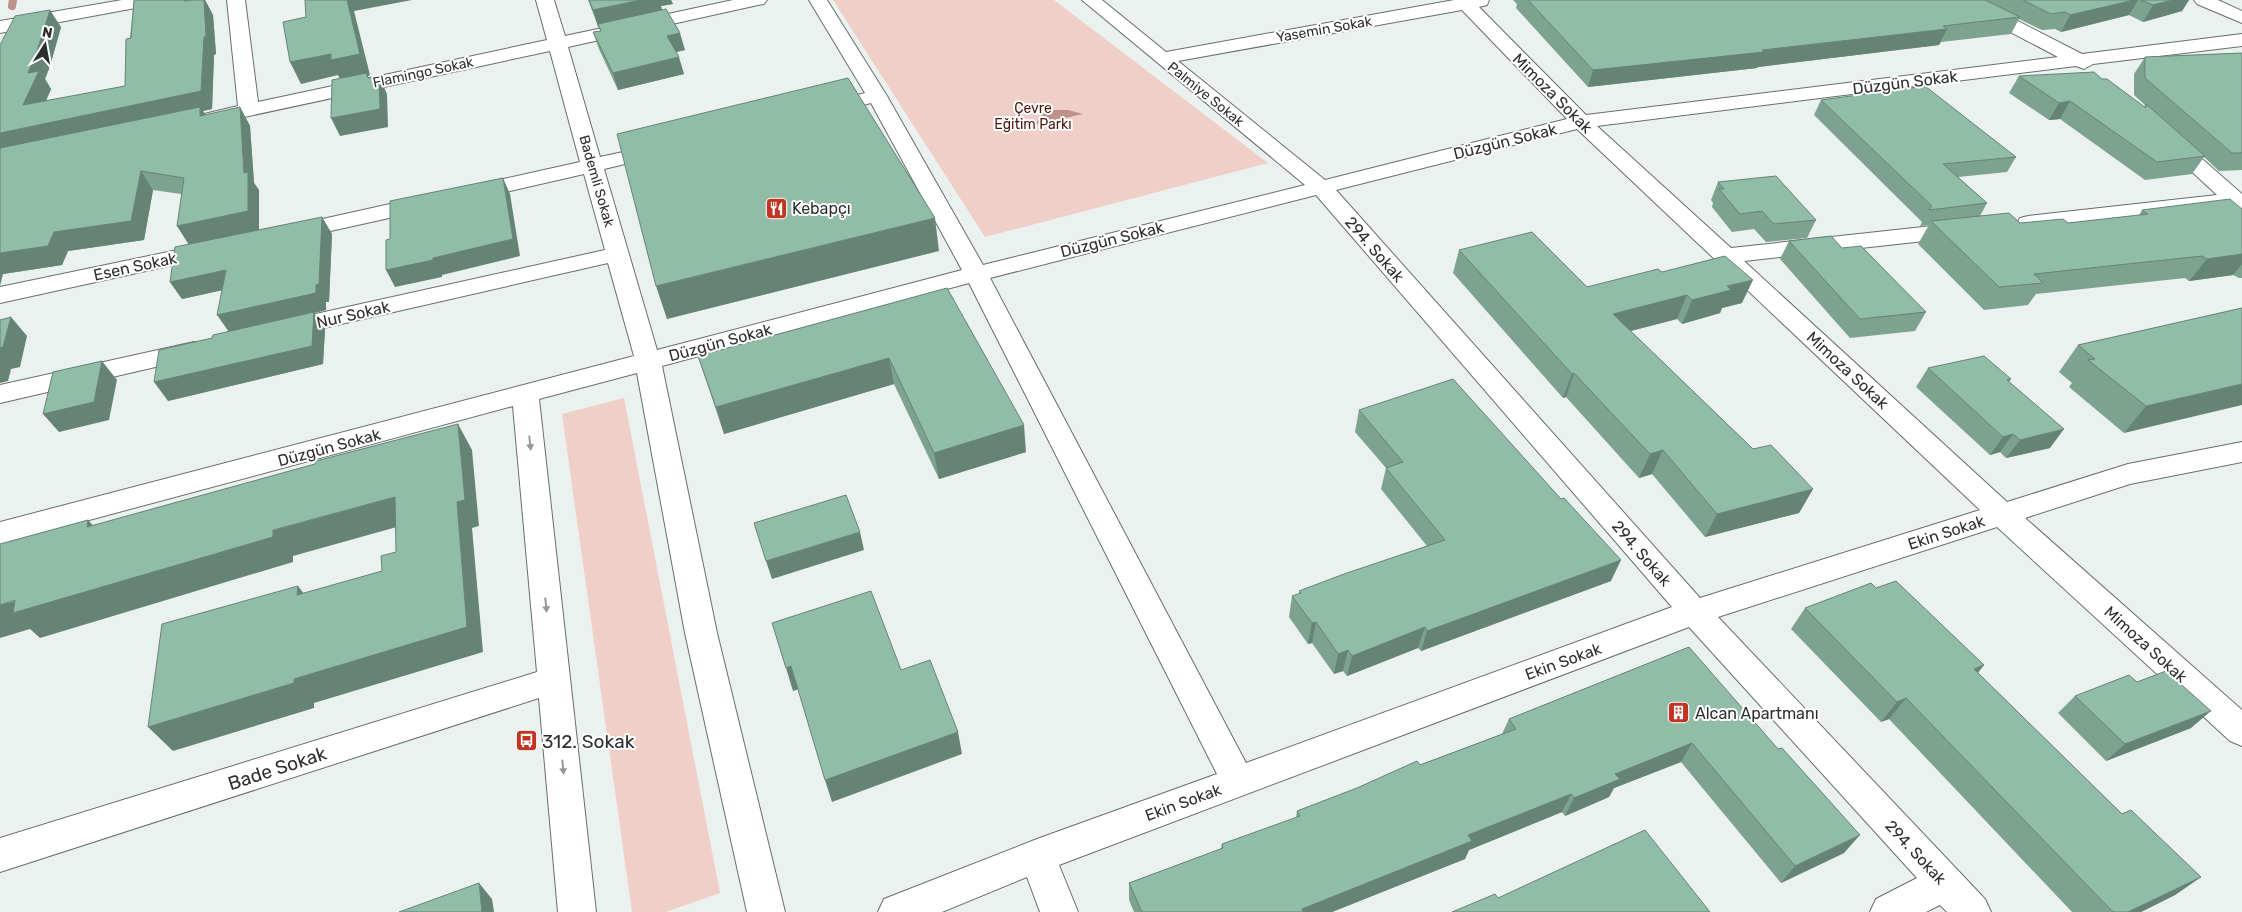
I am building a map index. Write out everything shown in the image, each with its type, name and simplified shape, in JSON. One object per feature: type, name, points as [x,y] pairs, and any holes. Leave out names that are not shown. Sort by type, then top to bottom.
[{"type":"street","points":[[0,27],[152,0]]},
{"type":"street","points":[[236,0],[249,111]]},
{"type":"street","name":"Bademli Sokak","points":[[545,0],[648,362],[701,633],[766,912]]},
{"type":"street","name":"Flamingo Sokak","points":[[191,122],[758,0]]},
{"type":"street","points":[[818,0],[877,96],[976,274],[1238,781]]},
{"type":"street","name":"Palmiye Sokak","points":[[1091,0],[1321,187]]},
{"type":"street","points":[[1963,0],[2081,60],[2099,77]]},
{"type":"street","points":[[2203,0],[2242,18]]},
{"type":"street","name":"Yasemin Sokak","points":[[1163,58],[1471,1]]},
{"type":"street","name":"Mimoza Sokak","points":[[1471,1],[1581,122],[2002,514],[2242,731]]},
{"type":"street","name":"Düzgün Sokak","points":[[0,533],[976,274],[1581,122],[2242,40]]},
{"type":"street","points":[[801,115],[877,96]]},
{"type":"street","points":[[2157,129],[2239,204]]},
{"type":"street","points":[[272,236],[592,167],[687,144]]},
{"type":"street","name":"294. Sokak","points":[[1321,187],[1694,612],[1972,912]]},
{"type":"street","points":[[2010,225],[2239,204]]},
{"type":"street","points":[[1725,256],[1980,228]]},
{"type":"street","name":"Esen Sokak","points":[[0,295],[233,245]]},
{"type":"street","name":"Nur Sokak","points":[[261,335],[618,254]]},
{"type":"street","points":[[0,394],[213,346]]},
{"type":"street","points":[[525,395],[577,912]]},
{"type":"street","name":"Ekin Sokak","points":[[897,912],[1037,856],[1694,612],[2128,474],[2242,452]]},
{"type":"street","name":"Bade Sokak","points":[[0,855],[554,680]]},
{"type":"street","points":[[1037,856],[1059,912]]},
{"type":"street","points":[[1889,912],[1946,884]]},
{"type":"green space","name":"Çevre Eğitim Parkı","points":[[833,0],[1054,0],[1268,163],[985,237]]},
{"type":"green space","points":[[624,398],[720,893],[666,912],[632,912],[562,414]]},
{"type":"shaded area","points":[[1068,110],[1083,114],[1034,125],[1045,112]]},
{"type":"building","points":[[134,0],[204,0],[206,36],[204,37],[201,91],[0,133],[0,45],[15,16],[50,10],[28,73],[39,71],[23,105],[125,86],[126,39],[131,38]]},
{"type":"building","points":[[305,0],[347,0],[360,54],[331,60],[331,54],[290,62],[283,22],[306,17]]},
{"type":"building","points":[[589,0],[641,0],[593,10]]},
{"type":"building","points":[[1528,0],[1985,0],[2020,17],[1943,26],[1947,29],[1762,50],[1764,52],[1593,70]]},
{"type":"building","points":[[2023,0],[2134,0],[2070,15],[2065,12],[2051,14]]},
{"type":"building","points":[[2141,0],[2173,0],[2153,5]]},
{"type":"building","points":[[666,9],[680,33],[667,36],[679,57],[613,73],[593,32],[601,31],[598,24]]},
{"type":"building","points":[[2242,53],[2242,153],[2232,153],[2145,78],[2145,57]]},
{"type":"building","points":[[2094,72],[2102,79],[2107,79],[2146,108],[2146,104],[2205,156],[2157,162],[2070,101],[2059,103],[2019,76]]},
{"type":"building","points":[[366,73],[368,78],[379,76],[380,109],[331,118],[332,80]]},
{"type":"building","name":"Kebapçı","points":[[848,78],[935,218],[656,286],[617,134]]},
{"type":"building","points":[[1925,86],[2016,157],[1943,164],[1987,203],[1929,210],[1932,206],[1821,100]]},
{"type":"building","points":[[200,107],[200,116],[240,107],[244,173],[248,172],[248,211],[177,226],[184,178],[141,171],[131,221],[54,232],[48,246],[0,253],[0,148]]},
{"type":"building","points":[[1776,176],[1816,220],[1774,224],[1762,211],[1740,214],[1719,189],[1724,189],[1718,182]]},
{"type":"building","points":[[503,178],[513,239],[386,270],[386,240],[390,239],[390,201]]},
{"type":"building","points":[[2230,199],[2242,209],[2242,254],[2207,259],[2202,256],[2034,274],[2043,283],[1999,287],[1931,221],[2009,213],[2020,223],[2063,219],[2068,223],[2148,214],[2142,210]]},
{"type":"building","points":[[322,217],[319,284],[316,285],[316,293],[217,315],[226,270],[170,282],[175,247]]},
{"type":"building","points":[[1532,232],[1587,287],[1658,269],[1662,272],[1725,256],[1753,280],[1727,286],[1731,290],[1692,300],[1687,295],[1613,314],[1753,449],[1771,445],[1813,489],[1717,514],[1663,450],[1650,454],[1574,373],[1572,374],[1459,250]]},
{"type":"building","points":[[1831,236],[1842,248],[1861,246],[1926,312],[1860,319],[1789,241]]},
{"type":"building","points":[[947,288],[1024,425],[934,453],[889,358],[716,407],[698,356]]},
{"type":"building","points":[[2242,308],[2242,384],[2146,406],[2088,360],[2095,359],[2078,345]]},
{"type":"building","points":[[314,312],[312,346],[154,382],[159,350],[212,338],[213,335]]},
{"type":"building","points":[[11,317],[3,347],[0,348],[0,320]]},
{"type":"building","points":[[1984,356],[2011,379],[2007,380],[2064,429],[2020,440],[2013,434],[2003,437],[1928,368]]},
{"type":"building","points":[[102,361],[94,402],[43,414],[53,372]]},
{"type":"building","points":[[1453,379],[1561,499],[1564,498],[1621,560],[1427,631],[1425,627],[1352,656],[1348,650],[1338,654],[1316,622],[1312,623],[1292,596],[1301,593],[1299,591],[1344,574],[1445,540],[1386,468],[1403,462],[1359,410]]},
{"type":"building","points":[[458,424],[465,500],[457,502],[467,627],[294,679],[294,683],[148,727],[162,624],[298,586],[297,595],[382,571],[381,556],[396,552],[395,497],[273,530],[273,537],[13,613],[15,600],[0,605],[0,544],[88,520],[87,527],[315,464],[316,461]]},
{"type":"building","points":[[846,495],[860,532],[766,561],[754,523]]},
{"type":"building","points":[[1896,581],[1984,665],[1974,669],[2122,814],[2131,810],[2201,877],[2128,912],[2113,912],[1906,698],[1897,702],[1805,608],[1871,583],[1876,588]]},
{"type":"building","points":[[871,591],[901,670],[930,660],[958,732],[825,780],[791,666],[786,668],[772,623]]},
{"type":"building","points":[[1689,647],[1778,749],[1782,748],[1860,835],[1795,866],[1692,743],[1615,774],[1620,779],[1574,798],[1571,794],[1468,835],[1472,841],[1302,909],[1303,912],[1142,912],[1129,883],[1223,848],[1222,844],[1300,816],[1297,811],[1357,788],[1417,761],[1420,765],[1516,729],[1509,719]]},
{"type":"building","points":[[2166,671],[2211,711],[2125,744],[2075,696],[2129,675],[2137,682]]},
{"type":"building","points":[[1645,830],[1710,912],[1452,912],[1495,894],[1498,898]]},
{"type":"building","points":[[479,883],[482,912],[399,912]]},
{"type":"waterway","points":[[12,6],[13,0]]},
{"type":"place","name":"Kebapçı","points":[[776,208]]},
{"type":"place","name":"Alcan Apartmanı","points":[[1679,713]]},
{"type":"place","name":"312. Sokak","points":[[526,741]]}]
